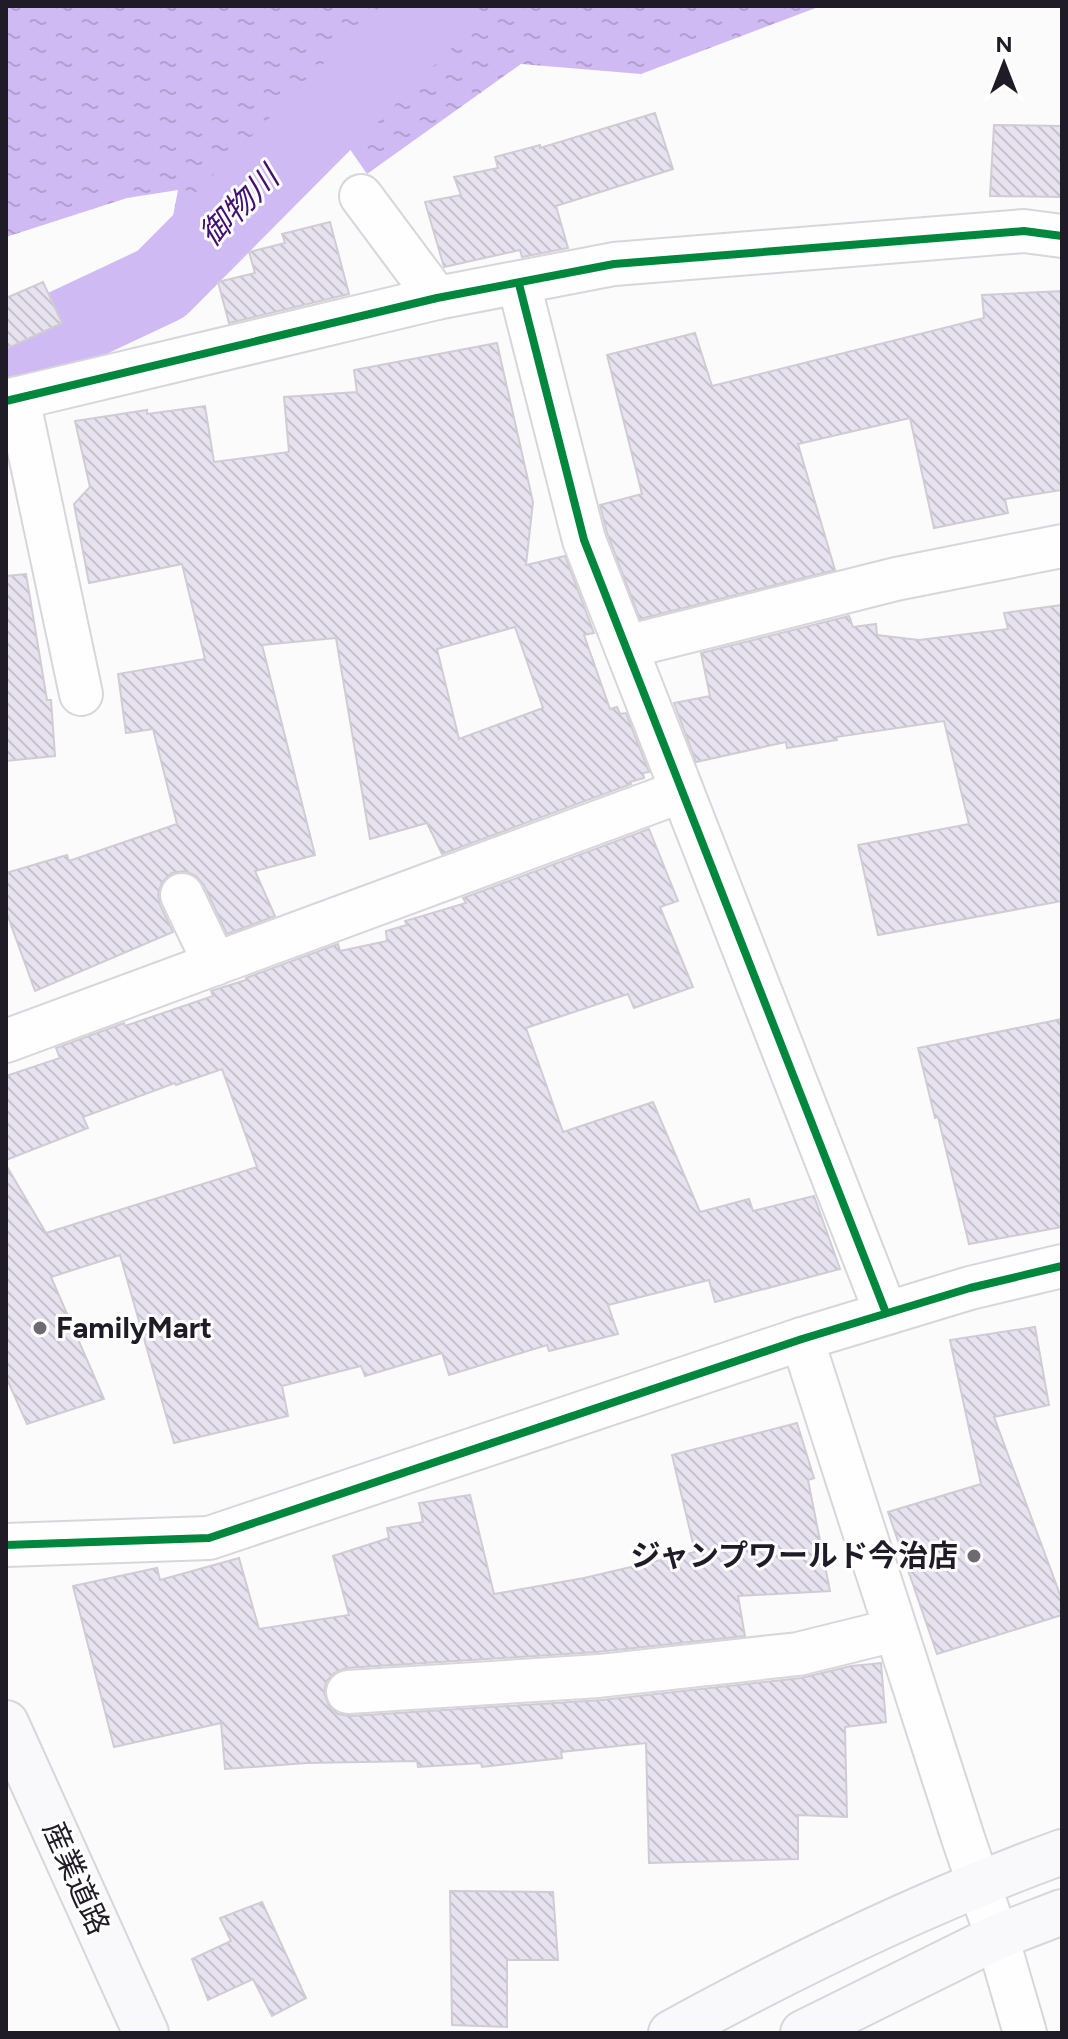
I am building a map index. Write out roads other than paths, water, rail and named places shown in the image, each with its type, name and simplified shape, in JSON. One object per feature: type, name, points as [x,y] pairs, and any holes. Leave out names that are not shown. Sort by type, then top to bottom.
[{"type":"street","points":[[361,196],[437,298]]},
{"type":"street","points":[[81,694],[12,400],[437,298],[614,264],[1024,231],[1062,236]]},
{"type":"street","points":[[519,284],[584,540],[886,1313]]},
{"type":"street","points":[[626,647],[896,579],[1062,546]]},
{"type":"street","points":[[6,1041],[682,791]]},
{"type":"street","points":[[182,895],[215,964]]},
{"type":"street","points":[[6,1545],[209,1538],[802,1339],[970,1288],[1062,1266]]},
{"type":"street","points":[[802,1339],[997,1937],[1025,2033]]},
{"type":"street","points":[[348,1692],[599,1676],[798,1654],[895,1630]]},
{"type":"street","name":"産業道路","points":[[6,1723],[146,2033]]},
{"type":"street","points":[[671,2033],[750,1989],[977,1882],[1062,1852]]},
{"type":"street","points":[[803,2033],[997,1937],[1062,1912]]},
{"type":"water","points":[[6,6],[821,6],[641,74],[521,64],[367,174],[327,116],[165,258],[178,190],[127,198],[6,237]]},
{"type":"waterway","name":"御物川","points":[[6,357],[161,284],[437,6]]},
{"type":"place","name":"FamilyMart","points":[[40,1328]]},
{"type":"place","name":"ジャンプワールド今治店","points":[[974,1556]]}]
